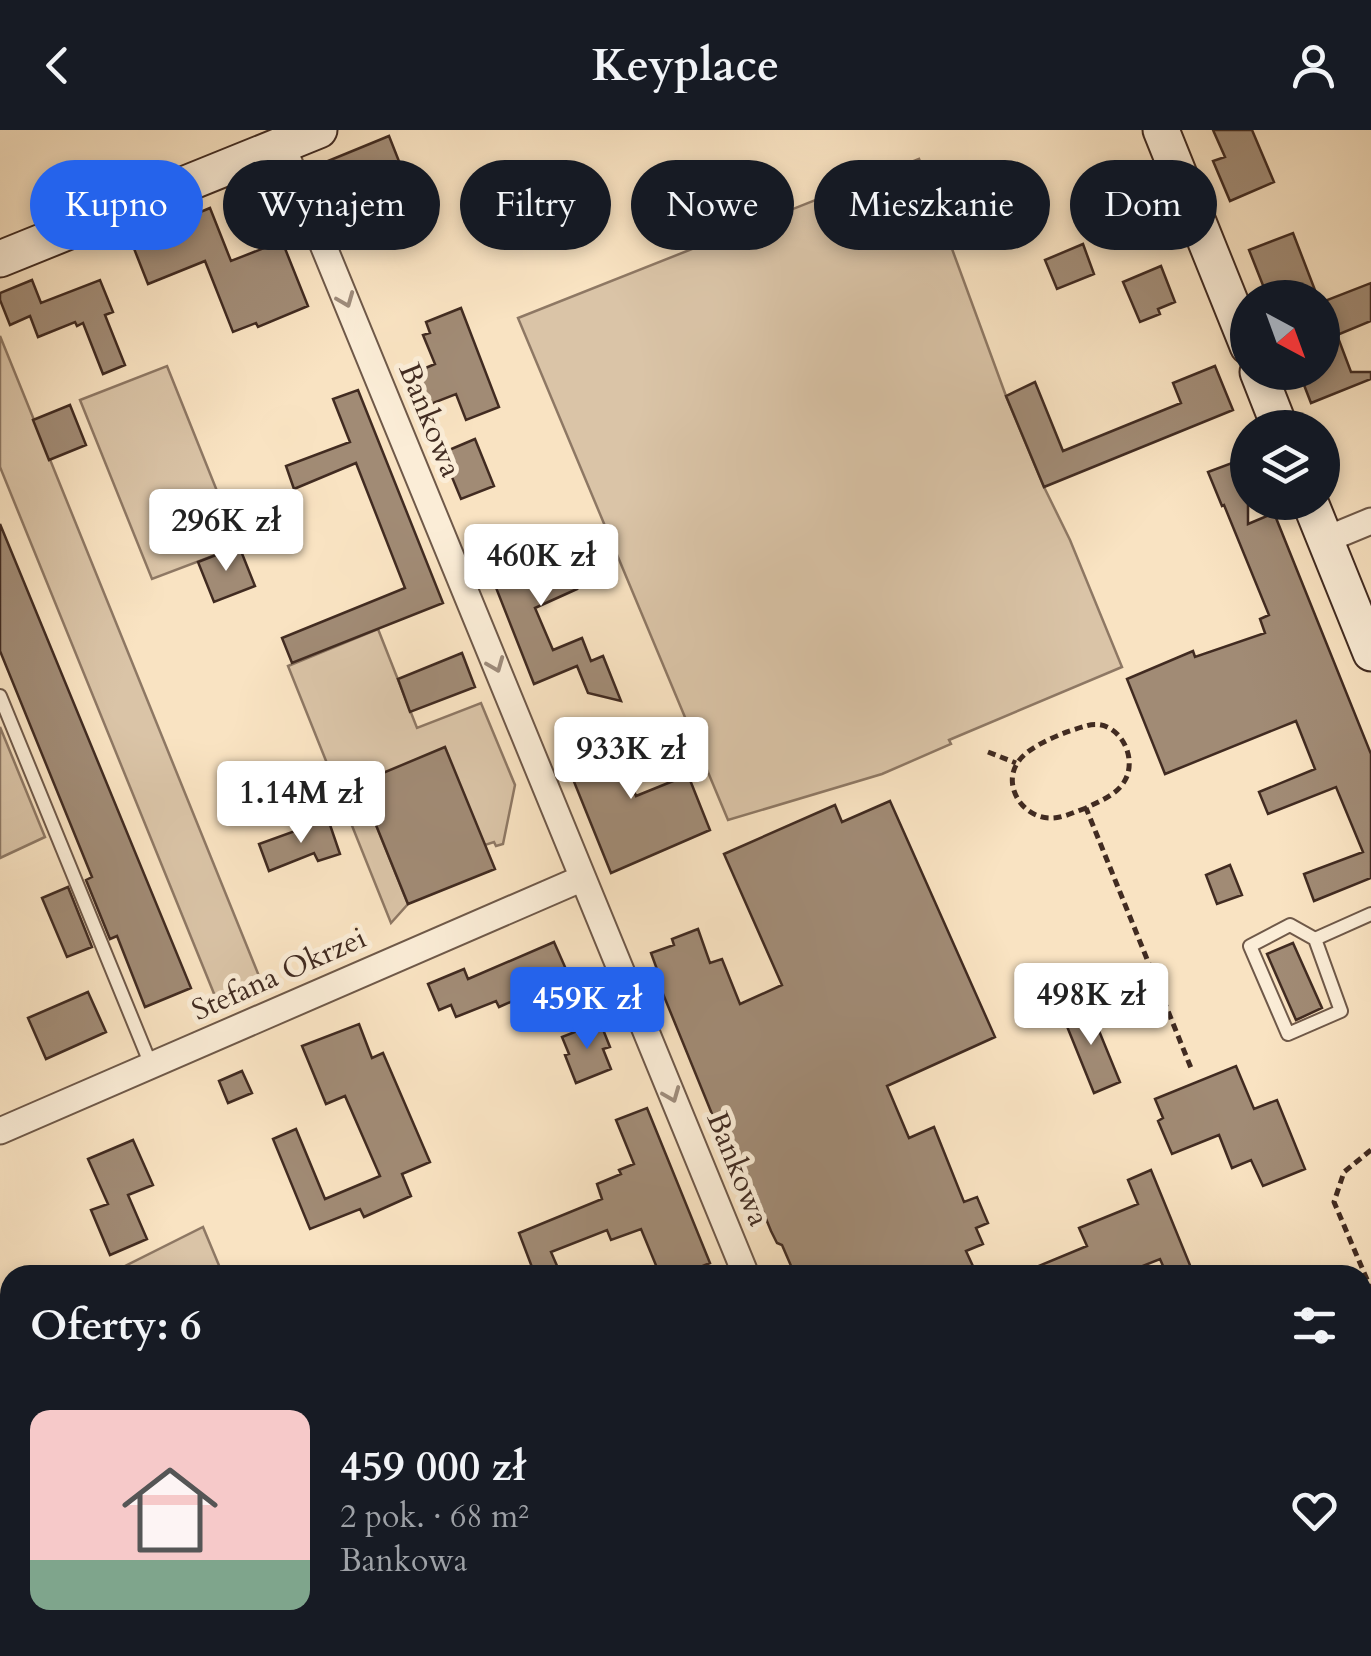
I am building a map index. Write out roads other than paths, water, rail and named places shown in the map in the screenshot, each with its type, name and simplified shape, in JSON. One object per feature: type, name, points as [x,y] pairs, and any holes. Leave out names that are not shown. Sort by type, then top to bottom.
[{"type":"street","points":[[0,259],[319,130]]},
{"type":"street","points":[[1161,130],[1230,301]]},
{"type":"street","name":"Bankowa","points":[[282,144],[742,1265]]},
{"type":"street","points":[[1317,520],[1371,653]]},
{"type":"street","points":[[1324,540],[1371,521]]},
{"type":"street","name":"Stefana Okrzei","points":[[0,1132],[583,878]]},
{"type":"lane","points":[[0,696],[152,1065]]},
{"type":"lane","points":[[1315,938],[1371,914]]},
{"type":"lane","points":[[1290,925],[1315,938],[1340,1010],[1288,1034],[1250,946],[1290,925]]}]
